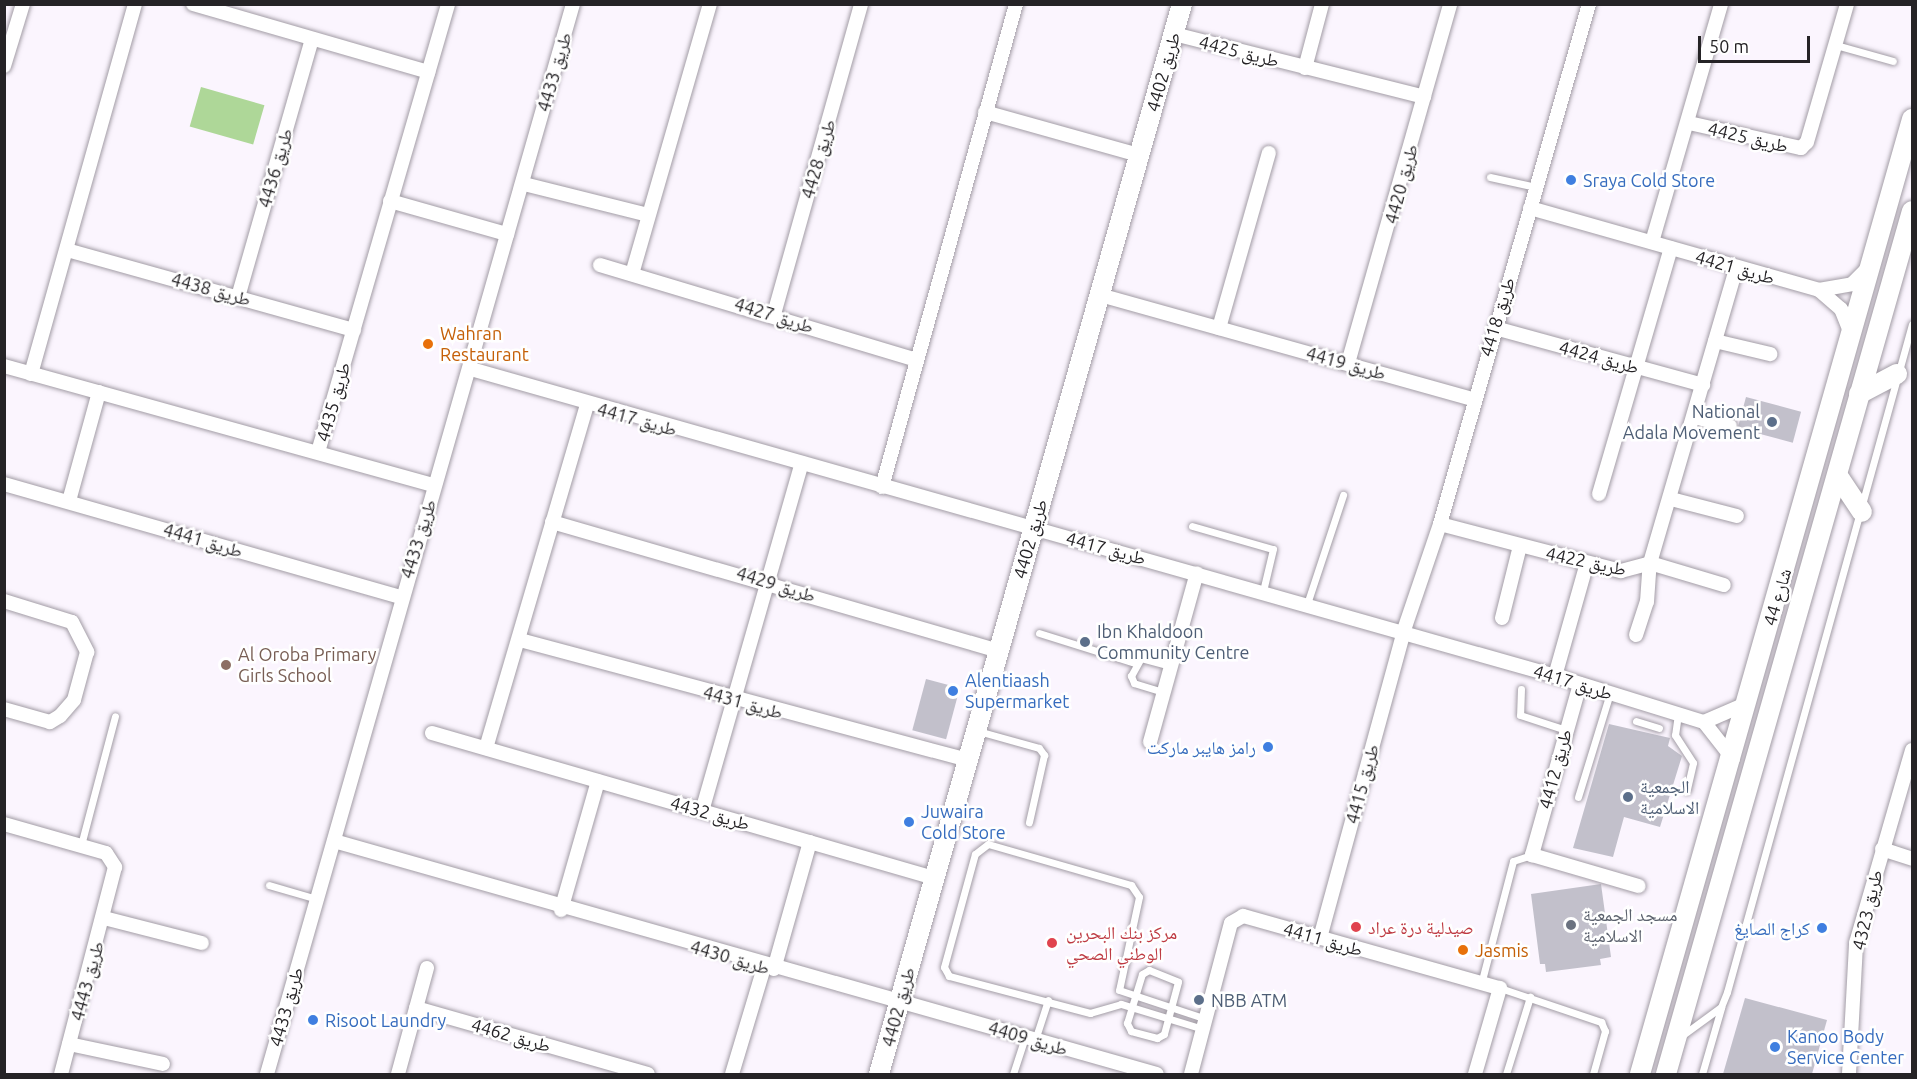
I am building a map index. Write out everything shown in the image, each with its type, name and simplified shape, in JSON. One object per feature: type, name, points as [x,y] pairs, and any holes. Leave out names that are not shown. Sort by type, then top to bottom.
[{"type":"main road","name":"طريق 4402","points":[[879,1074],[1182,4]]},
{"type":"main road","name":"شارع 44","points":[[1640,1074],[1748,703],[1912,119]]},
{"type":"main road","name":"شارع 44","points":[[1666,1074],[1912,211]]},
{"type":"main road","points":[[1859,394],[1897,374]]},
{"type":"main road","points":[[1838,476],[1862,512]]},
{"type":"street","points":[[4,66],[23,4]]},
{"type":"street","points":[[31,374],[135,4]]},
{"type":"street","points":[[193,4],[220,8],[312,39],[428,72]]},
{"type":"street","name":"طريق 4435","points":[[4,366],[318,453],[448,4]]},
{"type":"street","name":"طريق 4433","points":[[267,1074],[401,597],[471,369],[507,234],[524,184],[573,4]]},
{"type":"street","points":[[632,274],[710,4]]},
{"type":"street","name":"طريق 4428","points":[[774,314],[861,4]]},
{"type":"street","points":[[882,487],[915,359],[1016,4]]},
{"type":"street","points":[[1305,68],[1322,4]]},
{"type":"street","name":"طريق 4420","points":[[1348,363],[1450,4]]},
{"type":"street","name":"طريق 4418","points":[[1404,630],[1440,524],[1472,399],[1495,328],[1588,4]]},
{"type":"street","points":[[1652,242],[1689,123],[1721,4]]},
{"type":"street","name":"طريق 4425","points":[[1689,123],[1801,148],[1807,142],[1846,4]]},
{"type":"street","name":"طريق 4425","points":[[1174,34],[1424,97]]},
{"type":"street","name":"طريق 4436","points":[[238,297],[312,39]]},
{"type":"street","points":[[985,112],[1139,155]]},
{"type":"street","points":[[1220,328],[1269,153]]},
{"type":"street","points":[[524,184],[648,215]]},
{"type":"street","points":[[390,201],[507,234]]},
{"type":"street","name":"طريق 4421","points":[[1530,208],[1819,290],[1852,284],[1870,266]]},
{"type":"street","points":[[1599,494],[1671,248]]},
{"type":"street","name":"طريق 4438","points":[[66,250],[354,330]]},
{"type":"street","name":"طريق 4427","points":[[600,265],[774,314],[915,359]]},
{"type":"street","name":"طريق 4422","points":[[1636,635],[1647,602],[1650,563],[1671,499],[1736,268]]},
{"type":"street","name":"طريق 4421","points":[[1819,290],[1841,309],[1851,334]]},
{"type":"street","name":"طريق 4419","points":[[1100,295],[1472,399]]},
{"type":"street","name":"طريق 4424","points":[[1495,328],[1702,385]]},
{"type":"street","points":[[1715,341],[1770,354]]},
{"type":"street","name":"طريق 4417","points":[[471,369],[587,405],[1404,630],[1704,722]]},
{"type":"street","points":[[69,501],[99,392]]},
{"type":"street","points":[[486,748],[520,640],[587,405]]},
{"type":"street","points":[[1694,417],[1730,426]]},
{"type":"street","points":[[318,453],[434,485]]},
{"type":"street","points":[[702,811],[802,463]]},
{"type":"street","name":"طريق 4441","points":[[4,484],[401,597]]},
{"type":"street","points":[[1671,499],[1737,516]]},
{"type":"street","name":"طريق 4429","points":[[552,522],[768,582],[999,651]]},
{"type":"street","name":"طريق 4422","points":[[1440,524],[1587,563],[1635,571],[1650,563],[1724,585]]},
{"type":"street","name":"طريق 4422","points":[[1502,618],[1520,546]]},
{"type":"street","points":[[1555,676],[1587,563]]},
{"type":"street","points":[[1150,742],[1162,692],[1197,573]]},
{"type":"street","points":[[4,602],[72,622],[87,652],[74,700],[60,716],[50,722],[4,709]]},
{"type":"street","name":"طريق 4415","points":[[1320,938],[1404,630]]},
{"type":"street","name":"طريق 4431","points":[[520,640],[734,700],[967,760]]},
{"type":"street","name":"طريق 4412","points":[[1532,855],[1580,684]]},
{"type":"street","points":[[1732,759],[1704,722],[1748,703]]},
{"type":"street","name":"طريق 4432","points":[[432,733],[934,878]]},
{"type":"street","name":"طريق 4323","points":[[1849,1074],[1857,943],[1912,750]]},
{"type":"street","points":[[561,910],[597,782]]},
{"type":"street","name":"طريق 4443","points":[[4,824],[106,853],[116,867],[61,1074]]},
{"type":"street","name":"طريق 4430","points":[[334,842],[561,910],[899,1002]]},
{"type":"street","points":[[732,1074],[810,842]]},
{"type":"street","points":[[1882,849],[1912,859]]},
{"type":"street","points":[[1532,855],[1639,886]]},
{"type":"street","name":"طريق 4411","points":[[1191,1074],[1212,992],[1236,917],[1500,988]]},
{"type":"street","name":"طريق 4443","points":[[104,918],[202,944]]},
{"type":"street","points":[[398,1074],[427,968]]},
{"type":"street","points":[[1475,1074],[1500,988]]},
{"type":"street","name":"طريق 4409","points":[[899,1002],[1157,1074]]},
{"type":"street","name":"طريق 4462","points":[[416,1008],[605,1069],[648,1074]]},
{"type":"street","name":"طريق 4443","points":[[69,1044],[163,1064]]},
{"type":"lane","points":[[1836,45],[1893,61]]},
{"type":"lane","points":[[1490,177],[1536,187]]},
{"type":"lane","points":[[1702,1074],[1862,512],[1912,324]]},
{"type":"lane","points":[[1307,604],[1343,495]]},
{"type":"lane","points":[[1192,526],[1272,549],[1263,591]]},
{"type":"lane","points":[[1039,633],[1135,663]]},
{"type":"lane","points":[[1162,692],[1134,683],[1135,663],[1141,658],[1170,666]]},
{"type":"lane","points":[[1521,689],[1520,715],[1566,730]]},
{"type":"lane","points":[[1578,797],[1610,693]]},
{"type":"lane","points":[[1648,725],[1653,706]]},
{"type":"lane","points":[[1678,714],[1675,735],[1693,763],[1687,790]]},
{"type":"lane","points":[[81,845],[115,716]]},
{"type":"lane","points":[[1636,721],[1659,728]]},
{"type":"lane","points":[[976,730],[1039,748],[1044,754],[1029,822]]},
{"type":"lane","points":[[983,845],[1135,888],[1138,901],[1117,983],[1123,993],[1172,1008],[1204,1024],[1118,1005],[1096,1014],[949,976],[944,970],[973,860],[983,845]]},
{"type":"lane","points":[[1480,984],[1513,861],[1532,855]]},
{"type":"lane","points":[[269,885],[317,899]]},
{"type":"lane","points":[[1145,970],[1174,977],[1178,985],[1169,1018],[1160,1038],[1133,1032],[1127,1023],[1135,997],[1145,970]]},
{"type":"lane","name":"طريق 4411","points":[[1500,988],[1568,1009],[1604,1026],[1593,1074]]},
{"type":"lane","points":[[1506,1074],[1530,997]]},
{"type":"lane","points":[[1013,1074],[1048,1000]]},
{"type":"lane","points":[[1675,1039],[1721,1007]]},
{"type":"green space","points":[[201,87],[264,105],[253,145],[190,126]]},
{"type":"building","name":"National Adala Movement","points":[[1746,397],[1801,412],[1793,443],[1738,428]]},
{"type":"building","points":[[926,679],[960,688],[946,739],[912,730]]},
{"type":"building","name":"الجمعية الاسلامية","points":[[1609,724],[1670,738],[1668,746],[1682,756],[1660,827],[1624,817],[1613,857],[1573,848]]},
{"type":"building","name":"مسجد الجمعية الاسلامية","points":[[1601,884],[1611,957],[1600,959],[1601,965],[1546,972],[1545,964],[1540,964],[1531,894]]},
{"type":"building","name":"Kanoo Body Service Center","points":[[1745,998],[1827,1020],[1812,1074],[1723,1074]]},
{"type":"place","name":"Sraya Cold Store","points":[[1571,180]]},
{"type":"place","name":"Wahran Restaurant","points":[[428,344]]},
{"type":"place","name":"National Adala Movement","points":[[1772,422]]},
{"type":"place","name":"Ibn Khaldoon Community Centre","points":[[1085,642]]},
{"type":"place","name":"Al Oroba Primary Girls School","points":[[226,665]]},
{"type":"place","name":"Alentiaash Supermarket","points":[[953,691]]},
{"type":"place","name":"رامز هايبر ماركت","points":[[1268,747]]},
{"type":"place","name":"الجمعية الاسلامية","points":[[1628,797]]},
{"type":"place","name":"Juwaira Cold Store","points":[[909,822]]},
{"type":"place","name":"مسجد الجمعية الاسلامية","points":[[1571,925]]},
{"type":"place","name":"صيدلية درة عراد","points":[[1356,927]]},
{"type":"place","name":"كراج الصايغ","points":[[1822,928]]},
{"type":"place","name":"مركز بنك البحرين الوطني الصحي","points":[[1052,943]]},
{"type":"place","name":"Jasmis","points":[[1463,950]]},
{"type":"place","name":"NBB ATM","points":[[1199,1000]]},
{"type":"place","name":"Risoot Laundry","points":[[313,1020]]},
{"type":"place","name":"Kanoo Body Service Center","points":[[1775,1047]]}]
